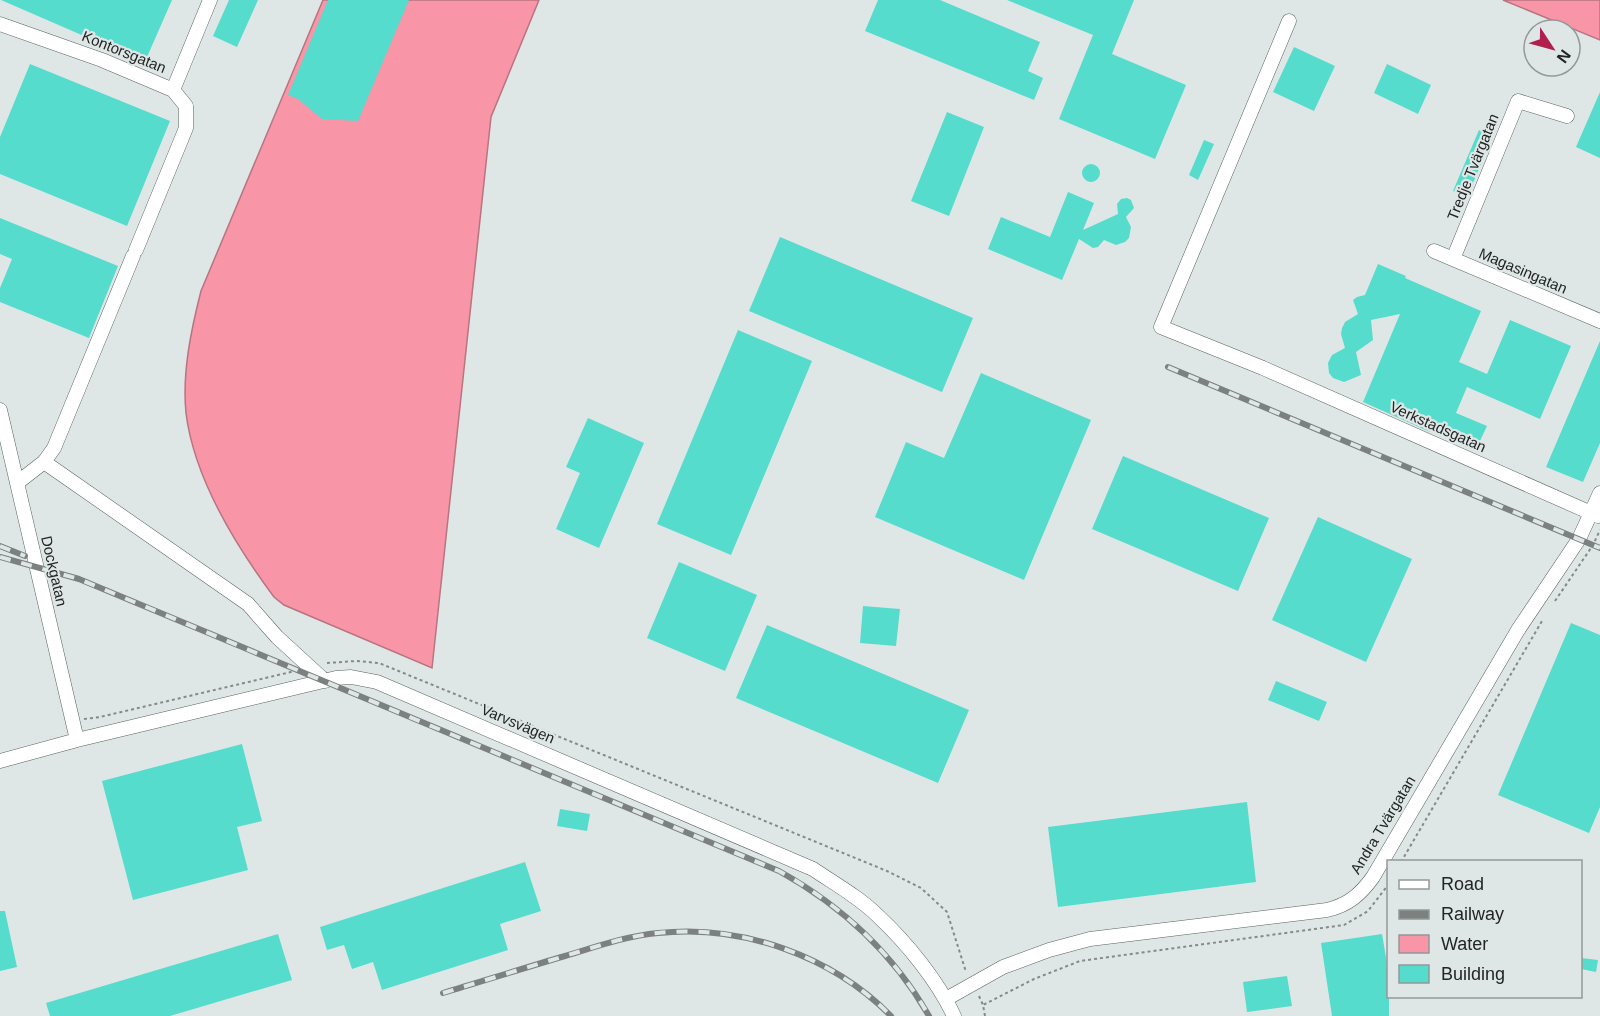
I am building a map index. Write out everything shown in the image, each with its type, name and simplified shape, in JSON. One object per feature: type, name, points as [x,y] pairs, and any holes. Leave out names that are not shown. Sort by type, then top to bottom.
[{"type":"street","points":[[173,90],[210,0]]},
{"type":"street","name":"Verkstadsgatan","points":[[1289,21],[1161,327],[1263,368],[1596,515]]},
{"type":"street","name":"Kontorsgatan","points":[[0,24],[102,60],[173,90],[186,106],[186,128],[54,448],[44,462],[17,483]]},
{"type":"street","name":"Tredje Tvärgatan","points":[[1453,259],[1518,101],[1567,116]]},
{"type":"street","name":"Magasingatan","points":[[1434,251],[1600,321]]},
{"type":"street","name":"Dockgatan","points":[[0,410],[77,740]]},
{"type":"street","points":[[44,462],[248,604],[277,638],[325,681]]},
{"type":"street","name":"Andra Tvärgatan","points":[[946,999],[1003,967],[1049,950],[1090,939],[1327,910],[1351,901],[1363,891],[1373,877],[1499,661],[1542,593],[1596,515],[1600,493]]},
{"type":"street","name":"Varvsvägen","points":[[0,761],[77,740],[325,681],[351,677],[377,682],[813,869],[859,900],[878,916],[914,956],[946,999],[954,1016]]},
{"type":"path","points":[[1550,609],[1593,545],[1600,530]]},
{"type":"path","points":[[1402,860],[1543,618]]},
{"type":"path","points":[[985,1016],[983,1005],[1034,979],[1080,962],[1344,925],[1368,911],[1387,887]]},
{"type":"water","points":[[323,0],[539,0],[491,117],[432,668],[284,605],[274,597],[245,556],[207,486],[198,462],[186,413],[185,383],[188,352],[201,291]]},
{"type":"water","points":[[1503,0],[1600,0],[1600,40],[1582,33],[1582,18],[1547,18]]},
{"type":"building","points":[[1,0],[172,0],[147,57],[102,38],[100,43]]},
{"type":"building","points":[[229,0],[258,0],[237,47],[213,36]]},
{"type":"building","points":[[328,0],[409,0],[358,121],[322,119],[298,99],[288,95]]},
{"type":"building","points":[[878,0],[940,0],[1040,42],[1028,71],[1043,78],[1034,100],[865,31]]},
{"type":"building","points":[[1007,0],[1134,0],[1112,54],[1186,85],[1155,159],[1059,119],[1093,35]]},
{"type":"building","points":[[1294,47],[1335,66],[1314,111],[1273,92]]},
{"type":"building","points":[[30,64],[170,121],[127,226],[0,174],[0,137]]},
{"type":"building","points":[[1387,64],[1431,85],[1418,114],[1374,93]]},
{"type":"building","points":[[1600,92],[1600,158],[1576,147]]},
{"type":"building","points":[[947,112],[984,127],[949,216],[911,201]]},
{"type":"building","points":[[1479,130],[1493,136],[1467,197],[1453,191]]},
{"type":"building","points":[[1204,140],[1214,144],[1198,180],[1189,175]]},
{"type":"building","points":[[1091,164],[1097,167],[1100,173],[1097,179],[1091,182],[1085,179],[1082,173],[1085,167]]},
{"type":"building","points":[[1068,192],[1094,203],[1083,230],[1118,214],[1117,204],[1121,199],[1131,200],[1134,208],[1126,217],[1131,227],[1129,238],[1116,245],[1104,240],[1098,247],[1093,248],[1079,239],[1062,280],[988,249],[1001,217],[1050,237]]},
{"type":"building","points":[[0,218],[118,266],[89,338],[0,302],[0,288],[12,259],[0,254]]},
{"type":"building","points":[[780,237],[973,318],[942,392],[749,311]]},
{"type":"building","points":[[1378,264],[1481,311],[1459,362],[1487,374],[1510,320],[1571,346],[1540,419],[1467,387],[1456,413],[1487,426],[1480,441],[1434,422],[1430,432],[1363,402],[1400,314],[1371,320],[1373,340],[1356,352],[1361,375],[1344,382],[1333,378],[1329,373],[1328,363],[1332,355],[1345,348],[1341,334],[1342,328],[1345,322],[1358,314],[1353,300],[1365,295]]},
{"type":"building","points":[[738,330],[812,361],[731,555],[657,524]]},
{"type":"building","points":[[1600,341],[1600,443],[1583,482],[1546,467]]},
{"type":"building","points":[[981,373],[1091,420],[1024,580],[875,517],[906,442],[944,458]]},
{"type":"building","points":[[588,418],[644,443],[599,548],[556,529],[580,473],[566,467]]},
{"type":"building","points":[[1123,456],[1269,518],[1238,591],[1092,529]]},
{"type":"building","points":[[1318,517],[1412,559],[1366,662],[1272,620]]},
{"type":"building","points":[[679,562],[757,595],[725,671],[647,638]]},
{"type":"building","points":[[863,606],[900,609],[896,646],[860,643]]},
{"type":"building","points":[[1571,623],[1600,635],[1600,807],[1589,833],[1498,795]]},
{"type":"building","points":[[767,625],[969,710],[938,783],[736,698]]},
{"type":"building","points":[[1276,681],[1327,702],[1319,721],[1268,700]]},
{"type":"building","points":[[242,744],[262,821],[237,827],[248,870],[133,900],[102,781]]},
{"type":"building","points":[[1247,802],[1256,882],[1058,907],[1048,827]]},
{"type":"building","points":[[560,809],[590,814],[587,831],[557,826]]},
{"type":"building","points":[[525,862],[541,911],[500,924],[508,950],[382,990],[373,962],[352,969],[344,945],[327,950],[320,927]]},
{"type":"building","points":[[0,911],[5,911],[17,967],[0,971]]},
{"type":"building","points":[[278,934],[292,980],[170,1016],[50,1016],[46,1003]]},
{"type":"building","points":[[1382,934],[1387,963],[1389,1016],[1332,1016],[1321,943]]},
{"type":"building","points":[[1582,958],[1598,960],[1596,972],[1582,969]]},
{"type":"building","points":[[1287,976],[1292,1006],[1247,1012],[1243,982]]},
{"type":"railway","points":[[1168,367],[1600,548]]},
{"type":"railway","points":[[0,546],[25,556]]},
{"type":"railway","points":[[0,557],[79,579],[779,871],[824,900],[864,933],[899,972],[929,1016]]},
{"type":"railway","points":[[443,993],[622,939],[646,934],[690,932],[753,939],[813,961],[842,976],[891,1016]]}]
